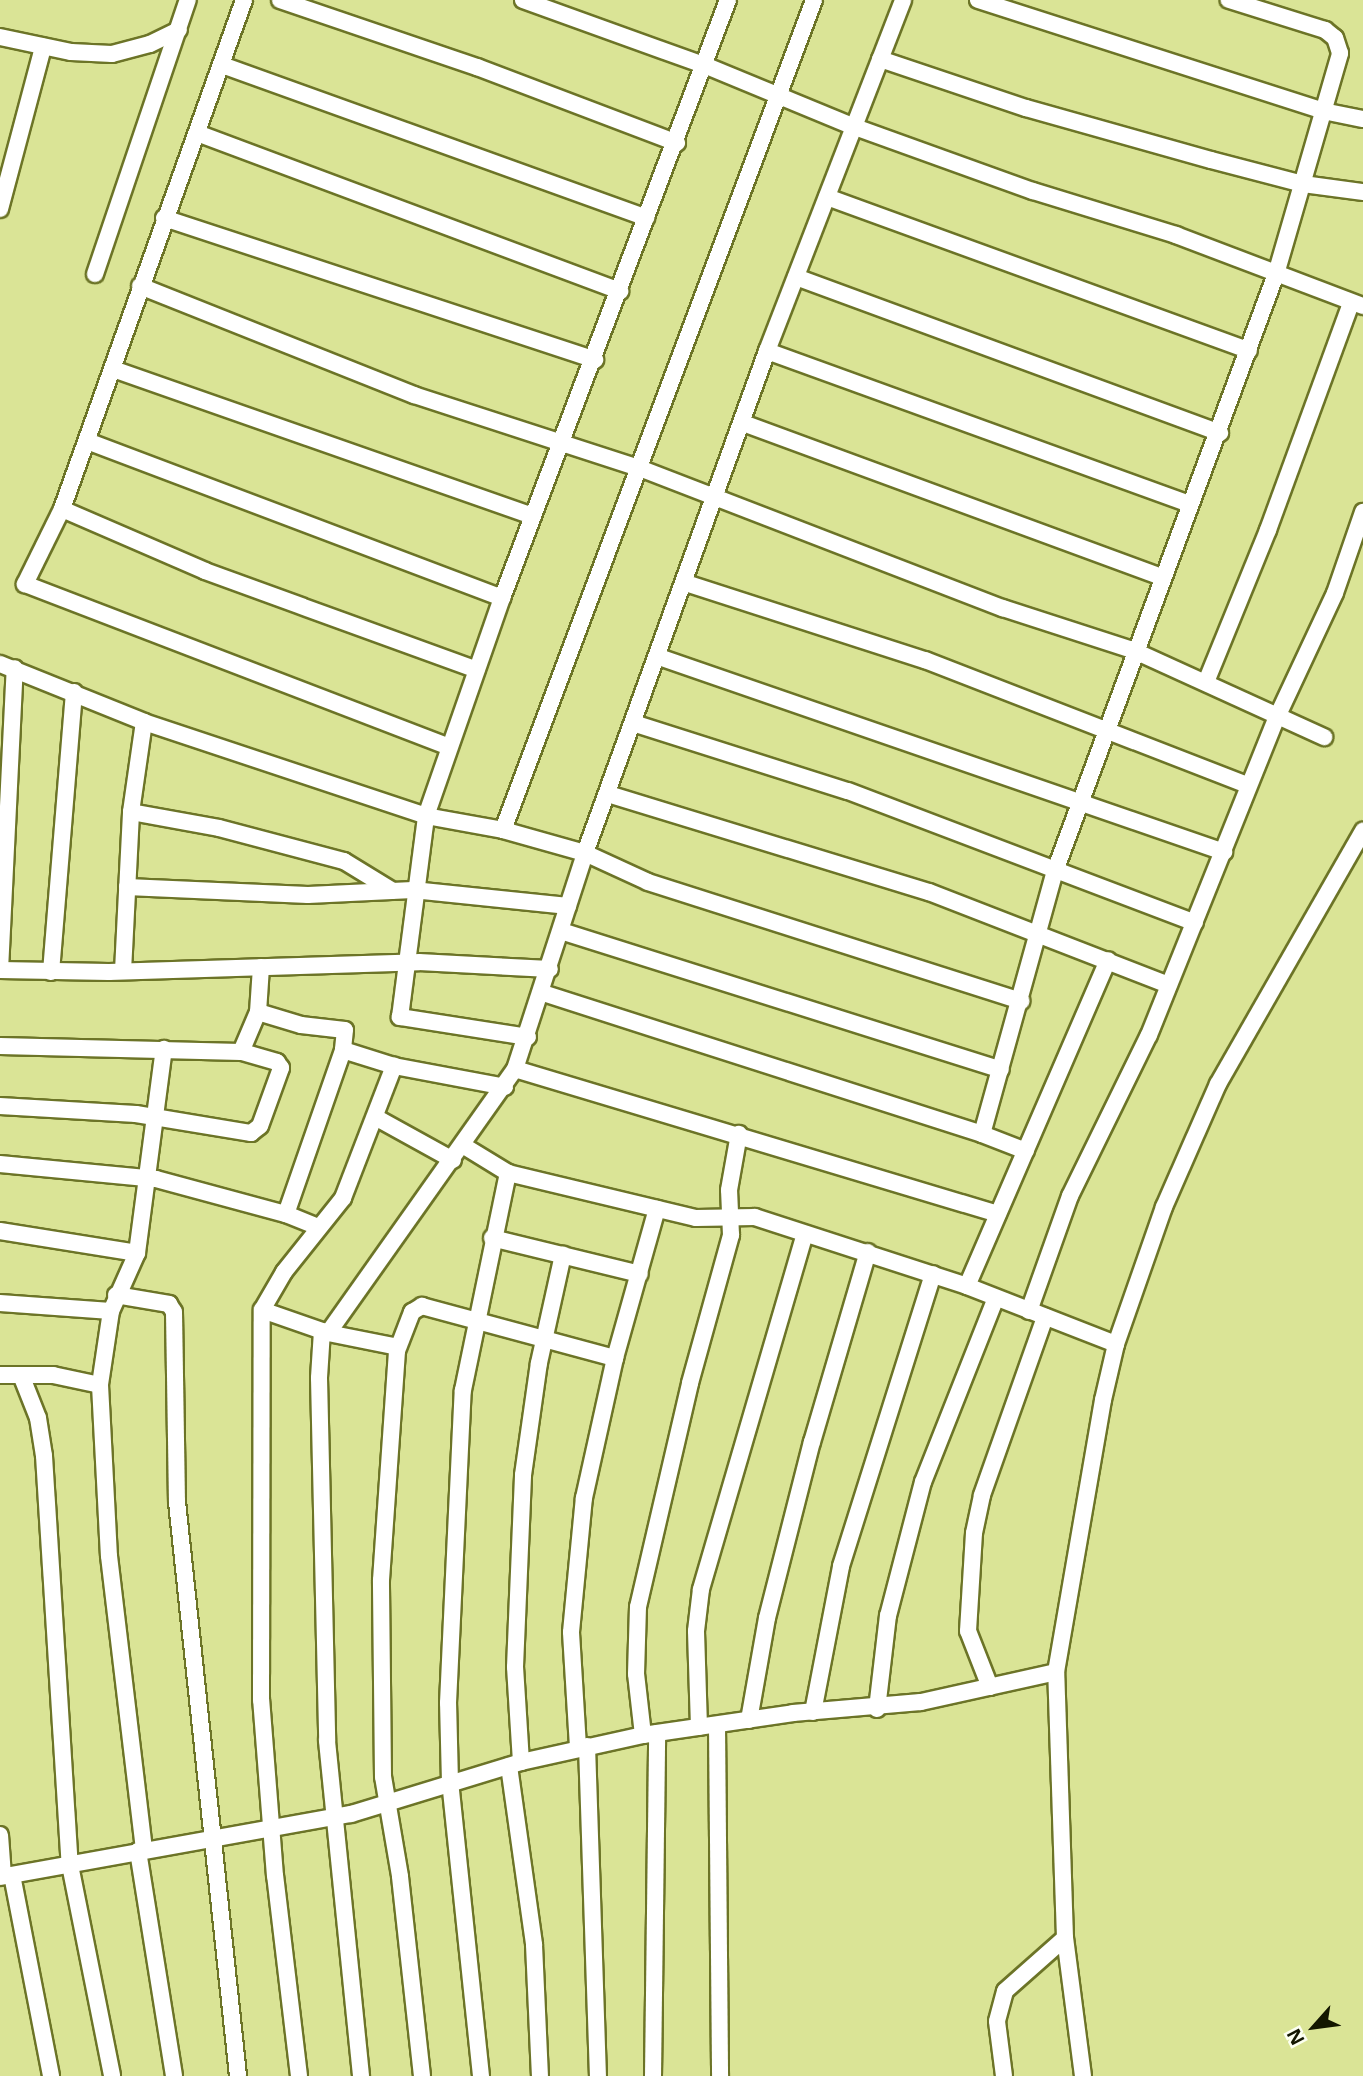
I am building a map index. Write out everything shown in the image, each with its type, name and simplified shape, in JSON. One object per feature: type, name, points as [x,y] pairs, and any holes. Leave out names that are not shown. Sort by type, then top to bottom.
[{"type":"street","points":[[94,274],[188,0]]},
{"type":"street","points":[[244,0],[62,509],[27,579],[27,587],[448,746]]},
{"type":"street","points":[[280,0],[477,67],[677,143]]},
{"type":"street","points":[[523,0],[704,65],[852,126],[1033,191],[1176,235],[1357,304],[1206,682]]},
{"type":"street","points":[[528,1037],[403,1020],[399,1011],[413,890],[426,816],[448,746],[502,598],[564,443],[728,0]]},
{"type":"street","points":[[503,830],[642,469],[814,0]]},
{"type":"street","points":[[361,2076],[332,1817],[324,1620],[325,1332],[464,1146],[515,1069],[528,1037],[585,853],[686,583],[766,351],[903,0]]},
{"type":"street","points":[[978,0],[1323,111],[1363,119]]},
{"type":"street","points":[[982,1134],[1021,1001],[1035,932],[1055,871],[1162,577],[1220,433],[1276,274],[1339,53],[1335,38],[1325,30],[1229,0]]},
{"type":"street","points":[[0,37],[44,47],[112,54],[150,44],[178,30]]},
{"type":"street","points":[[0,209],[44,47]]},
{"type":"street","points":[[880,59],[1037,111],[1303,184],[1363,192]]},
{"type":"street","points":[[222,65],[646,218]]},
{"type":"street","points":[[197,133],[620,291]]},
{"type":"street","points":[[827,197],[1249,351]]},
{"type":"street","points":[[164,218],[595,360]]},
{"type":"street","points":[[796,277],[1220,433]]},
{"type":"street","points":[[140,286],[414,395],[642,469],[714,500],[1003,608],[1135,651],[1324,737]]},
{"type":"street","points":[[766,351],[1190,504]]},
{"type":"street","points":[[113,369],[533,516]]},
{"type":"street","points":[[743,423],[1162,577]]},
{"type":"street","points":[[87,441],[502,598]]},
{"type":"street","points":[[62,509],[205,571],[477,670]]},
{"type":"street","points":[[990,1686],[968,1631],[974,1533],[982,1495],[1070,1196],[1133,1071],[1224,852],[1248,785],[1277,717],[1324,620],[1363,513]]},
{"type":"street","points":[[686,583],[881,645],[1108,729],[1248,785]]},
{"type":"street","points":[[659,657],[1224,852]]},
{"type":"street","points":[[550,969],[406,963],[123,971],[0,970],[8,666],[144,722],[426,816],[503,830],[585,853],[648,882],[1021,1001]]},
{"type":"street","points":[[51,972],[75,692]]},
{"type":"street","points":[[123,971],[131,812],[144,722]]},
{"type":"street","points":[[633,723],[848,791],[1195,923]]},
{"type":"street","points":[[608,794],[929,892],[1169,985]]},
{"type":"street","points":[[131,812],[219,828],[344,861],[393,891]]},
{"type":"street","points":[[1083,2076],[1065,1938],[1056,1672],[1077,1531],[1116,1344],[1164,1207],[1217,1084],[1363,831]]},
{"type":"street","points":[[127,887],[308,895],[413,890],[568,906]]},
{"type":"street","points":[[561,931],[1001,1070]]},
{"type":"street","points":[[967,1286],[1108,960]]},
{"type":"street","points":[[241,1052],[258,1012],[261,967]]},
{"type":"street","points":[[542,993],[982,1134],[1026,1151]]},
{"type":"street","points":[[258,1012],[301,1025],[345,1030],[343,1050],[286,1213]]},
{"type":"street","points":[[0,1046],[241,1052],[278,1062],[281,1068],[255,1132],[157,1118],[0,1106]]},
{"type":"street","points":[[164,1049],[150,1178],[137,1253],[114,1303],[100,1385],[109,1556],[141,1851],[174,2076]]},
{"type":"street","points":[[343,1050],[394,1066],[505,1087]]},
{"type":"street","points":[[299,2076],[271,1827],[261,1689],[262,1310],[319,1227],[343,1198],[394,1066]]},
{"type":"street","points":[[515,1069],[739,1133],[998,1214]]},
{"type":"street","points":[[375,1117],[453,1160]]},
{"type":"street","points":[[653,2076],[650,1734],[636,1674],[638,1607],[733,1215],[729,1190],[739,1133]]},
{"type":"street","points":[[464,1146],[508,1173],[701,1219],[733,1215],[755,1217],[933,1274],[1116,1344]]},
{"type":"street","points":[[0,1164],[150,1178],[286,1213],[319,1227]]},
{"type":"street","points":[[481,2076],[450,1783],[448,1703],[461,1419],[475,1321],[508,1173]]},
{"type":"street","points":[[598,2076],[582,1746],[572,1610],[587,1480],[615,1358],[657,1209]]},
{"type":"street","points":[[0,1231],[137,1253]]},
{"type":"street","points":[[699,1727],[696,1631],[701,1589],[806,1234]]},
{"type":"street","points":[[492,1238],[640,1274]]},
{"type":"street","points":[[749,1720],[767,1618],[801,1483],[868,1252]]},
{"type":"street","points":[[540,2076],[534,1945],[515,1764],[519,1527],[527,1437],[544,1339],[563,1255]]},
{"type":"street","points":[[814,1712],[841,1566],[933,1274]]},
{"type":"street","points":[[877,1709],[888,1616],[919,1494],[996,1298]]},
{"type":"street","points":[[0,1303],[169,1304],[174,1312],[177,1502],[238,2076]]},
{"type":"street","points":[[422,2076],[400,1876],[383,1766],[381,1580],[390,1398],[398,1348],[418,1307],[615,1358]]},
{"type":"street","points":[[262,1310],[325,1332],[398,1348]]},
{"type":"street","points":[[0,1375],[53,1375],[100,1385]]},
{"type":"street","points":[[21,1375],[38,1418],[44,1456],[70,1865],[111,2076]]},
{"type":"street","points":[[5,1876],[332,1817],[582,1746],[749,1720],[814,1712],[877,1709],[1056,1672]]},
{"type":"street","points":[[717,1725],[720,2076]]},
{"type":"street","points":[[0,1835],[5,1876],[51,2076]]},
{"type":"street","points":[[1004,2076],[998,2021],[1006,1991],[1065,1938]]}]
